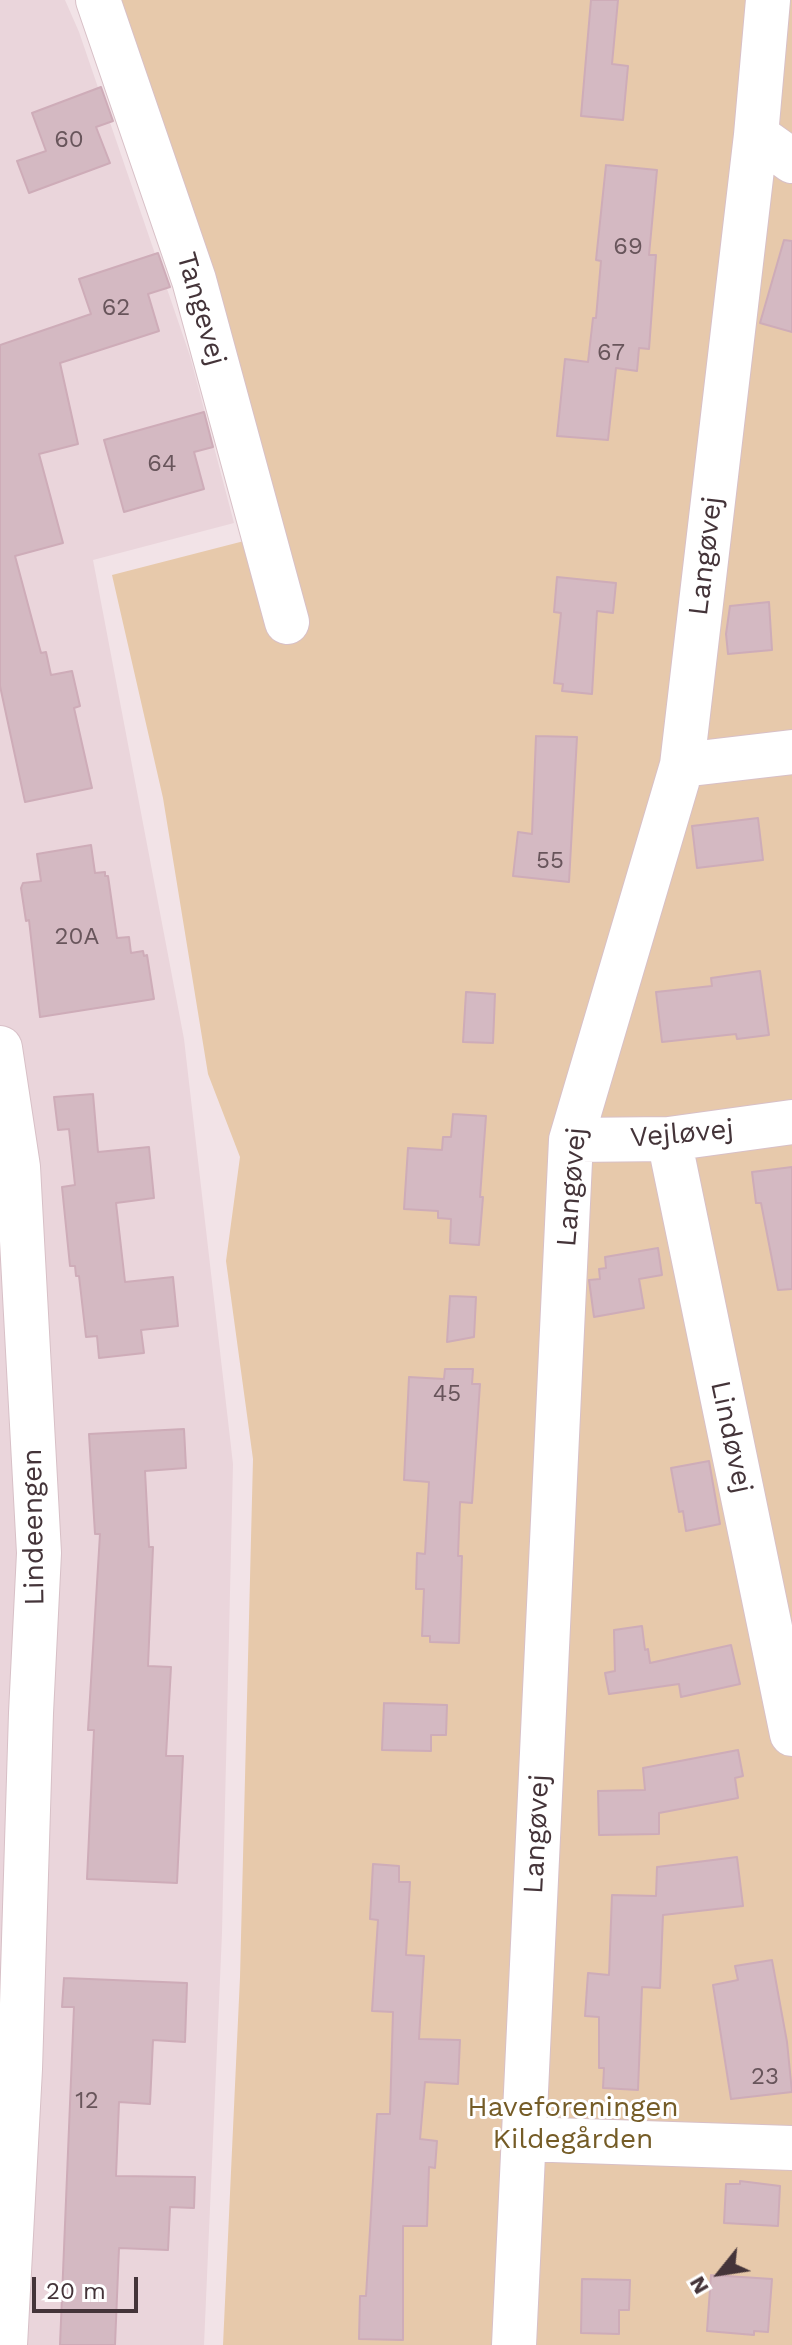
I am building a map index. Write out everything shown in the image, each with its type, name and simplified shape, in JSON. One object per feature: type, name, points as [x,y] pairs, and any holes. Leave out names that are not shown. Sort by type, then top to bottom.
[{"type":"street","name":"Tangevej","points":[[98,0],[194,280],[287,622]]},
{"type":"street","name":"Langøvej","points":[[514,2345],[571,1140],[682,765],[756,135],[768,0]]},
{"type":"street","points":[[756,135],[792,161]]},
{"type":"street","points":[[682,765],[792,752]]},
{"type":"street","name":"Lindeengen","points":[[0,1048],[18,1167],[13,1342],[39,1553],[15,1712],[5,2345]]},
{"type":"street","name":"Vejløvej","points":[[571,1140],[669,1139],[792,1122]]},
{"type":"street","name":"Lindøvej","points":[[669,1139],[792,1734]]},
{"type":"street","points":[[523,2139],[792,2148]]},
{"type":"shaded area","points":[[0,0],[65,0],[79,32],[190,356],[234,523],[93,560],[184,1039],[233,1464],[222,1933],[204,2345],[0,2345]]},
{"type":"green space","name":"Haveforeningen Kildegården","points":[[111,0],[792,0],[792,2345],[223,2345],[240,1977],[253,1459],[226,1261],[240,1157],[208,1074],[163,798],[112,575],[279,532]]},
{"type":"building","points":[[591,0],[618,0],[612,64],[628,66],[623,120],[581,116]]},
{"type":"building","points":[[101,87],[113,121],[96,127],[110,163],[29,193],[17,161],[46,151],[32,113]]},
{"type":"building","points":[[606,165],[657,170],[649,255],[656,255],[649,349],[639,348],[637,371],[616,368],[608,440],[557,436],[565,359],[588,362],[593,318],[596,318],[601,261],[596,260]]},
{"type":"building","points":[[784,240],[792,241],[792,332],[760,323]]},
{"type":"building","points":[[158,253],[170,287],[148,294],[159,331],[60,363],[78,444],[39,454],[63,543],[15,556],[41,653],[46,652],[51,675],[72,671],[80,706],[74,708],[92,788],[25,802],[0,686],[0,345],[91,314],[79,279]]},
{"type":"building","points":[[204,412],[213,447],[194,452],[204,489],[124,512],[104,440]]},
{"type":"building","points":[[557,577],[616,583],[613,613],[597,611],[592,694],[562,691],[563,684],[554,683],[561,613],[554,612]]},
{"type":"building","points":[[769,602],[772,650],[728,654],[726,634],[730,606]]},
{"type":"building","points":[[536,736],[577,737],[569,882],[513,876],[518,832],[532,834]]},
{"type":"building","points":[[758,818],[763,860],[697,868],[692,826]]},
{"type":"building","points":[[91,845],[95,873],[105,872],[108,876],[117,938],[129,937],[131,953],[143,951],[144,956],[147,955],[154,999],[40,1017],[29,920],[26,921],[21,888],[23,883],[41,881],[37,854]]},
{"type":"building","points":[[760,971],[769,1035],[737,1039],[736,1034],[662,1042],[656,992],[712,986],[711,978]]},
{"type":"building","points":[[466,992],[495,994],[493,1043],[463,1042]]},
{"type":"building","points":[[93,1094],[98,1152],[149,1147],[154,1198],[116,1203],[125,1282],[173,1277],[178,1326],[141,1330],[144,1353],[99,1358],[97,1336],[86,1337],[79,1276],[76,1276],[75,1266],[70,1266],[62,1187],[75,1185],[69,1129],[58,1130],[54,1097]]},
{"type":"building","points":[[453,1114],[486,1116],[479,1245],[450,1243],[451,1219],[438,1218],[438,1211],[404,1209],[408,1148],[442,1150],[443,1137],[451,1137]]},
{"type":"building","points":[[792,1167],[792,1289],[778,1290],[761,1203],[756,1203],[752,1172]]},
{"type":"building","points":[[658,1248],[662,1275],[639,1279],[644,1308],[594,1317],[589,1280],[600,1279],[599,1269],[606,1268],[605,1257]]},
{"type":"building","points":[[450,1296],[476,1297],[474,1337],[447,1342]]},
{"type":"building","points":[[445,1369],[473,1369],[472,1384],[480,1384],[472,1503],[460,1502],[459,1643],[430,1642],[430,1636],[422,1636],[424,1589],[416,1589],[417,1553],[425,1554],[429,1482],[404,1480],[409,1377],[444,1379]]},
{"type":"building","points":[[184,1429],[186,1468],[145,1471],[149,1547],[153,1547],[148,1666],[171,1667],[166,1756],[183,1756],[177,1883],[87,1879],[94,1730],[88,1730],[100,1534],[95,1534],[89,1434]]},
{"type":"building","points":[[709,1461],[720,1524],[686,1531],[683,1511],[679,1512],[671,1468]]},
{"type":"building","points":[[642,1626],[650,1663],[731,1645],[740,1684],[681,1697],[679,1684],[609,1694],[605,1673],[615,1671],[614,1630]]},
{"type":"building","points":[[384,1703],[447,1705],[446,1735],[431,1735],[431,1751],[382,1750]]},
{"type":"building","points":[[738,1750],[743,1776],[735,1778],[738,1798],[659,1813],[659,1834],[599,1835],[598,1791],[645,1790],[643,1768]]},
{"type":"building","points":[[737,1857],[743,1906],[663,1915],[660,1988],[642,1987],[638,2090],[603,2088],[604,2068],[599,2068],[599,2017],[585,2016],[588,1973],[609,1975],[612,1895],[656,1896],[657,1867]]},
{"type":"building","points":[[373,1864],[399,1866],[399,1882],[410,1882],[406,1955],[424,1956],[419,2039],[460,2040],[458,2084],[425,2082],[420,2139],[437,2141],[435,2168],[429,2167],[427,2226],[403,2226],[403,2340],[359,2339],[360,2296],[366,2296],[377,2114],[390,2114],[393,2012],[372,2011],[378,1920],[370,1919]]},
{"type":"building","points":[[772,1960],[787,2042],[792,2092],[731,2099],[713,1985],[738,1980],[735,1966]]},
{"type":"building","points":[[64,1978],[187,1983],[185,2042],[153,2040],[150,2104],[119,2102],[116,2176],[195,2177],[194,2208],[170,2207],[168,2250],[119,2248],[115,2345],[60,2345],[74,2007],[62,2007]]},
{"type":"building","points":[[740,2181],[780,2186],[778,2226],[724,2223],[726,2184],[740,2184]]},
{"type":"building","points":[[711,2275],[772,2279],[768,2332],[754,2331],[754,2335],[707,2331]]},
{"type":"building","points":[[582,2279],[630,2280],[629,2310],[619,2310],[619,2334],[581,2333]]}]
